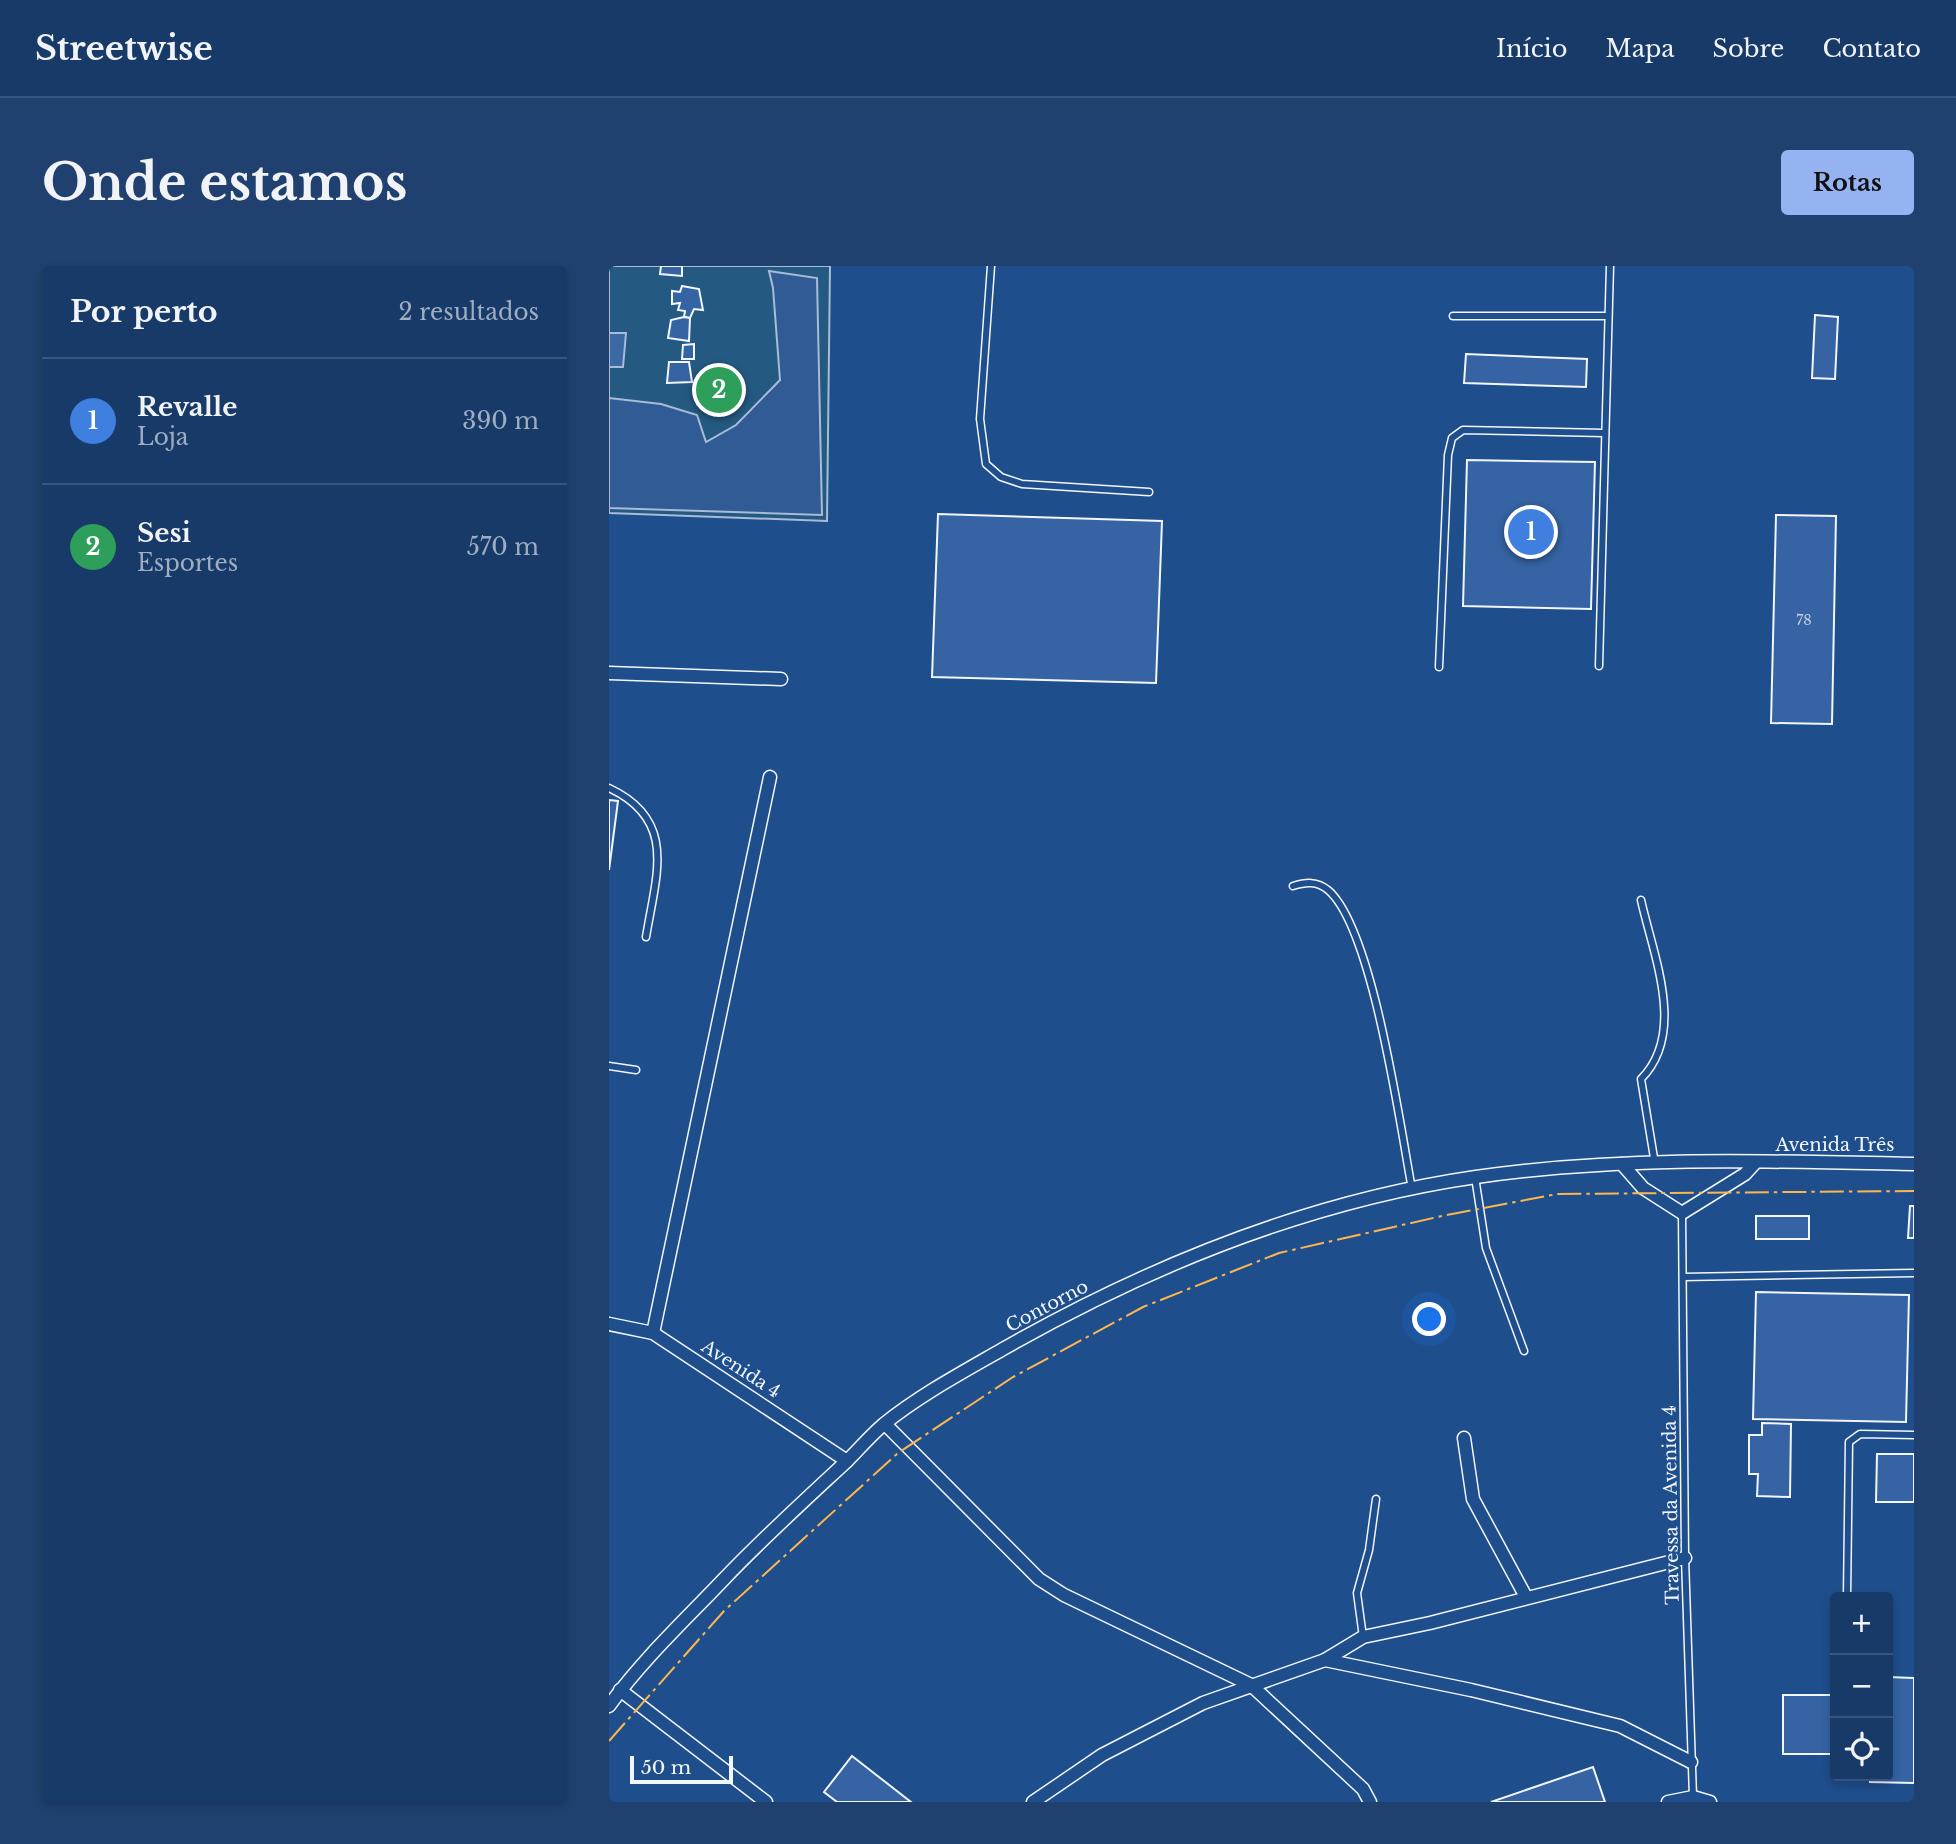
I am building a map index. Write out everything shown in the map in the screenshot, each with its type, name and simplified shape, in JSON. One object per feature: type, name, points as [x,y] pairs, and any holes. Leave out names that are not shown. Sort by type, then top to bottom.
[{"type":"street","points":[[609,673],[781,680]]},
{"type":"street","points":[[653,1333],[770,777]]},
{"type":"street","name":"Avenida Três","points":[[1655,1164],[1700,1159],[1914,1164]]},
{"type":"street","points":[[1622,1164],[1643,1188],[1682,1213],[1745,1174],[1756,1162]]},
{"type":"street","name":"Contorno","points":[[609,1706],[620,1690],[776,1525],[885,1424],[998,1352],[1076,1308],[1135,1281],[1248,1236],[1315,1213],[1412,1189],[1475,1177],[1622,1164],[1655,1164]]},
{"type":"street","name":"Avenida 4","points":[[609,1324],[653,1333],[847,1461]]},
{"type":"street","points":[[885,1424],[1039,1579],[1064,1595],[1251,1685],[1363,1789],[1370,1802]]},
{"type":"street","points":[[1464,1438],[1473,1499],[1526,1597]]},
{"type":"street","points":[[1033,1802],[1102,1755],[1203,1703],[1325,1660],[1363,1637],[1430,1623],[1685,1558]]},
{"type":"street","points":[[1325,1660],[1472,1690],[1620,1726],[1691,1762]]},
{"type":"street","points":[[620,1690],[766,1802]]},
{"type":"street","points":[[1668,1802],[1693,1797],[1710,1802]]},
{"type":"lane","points":[[991,266],[980,419],[986,464],[1001,477],[1022,484],[1149,492]]},
{"type":"lane","points":[[1599,666],[1610,266]]},
{"type":"lane","points":[[1453,316],[1607,316]]},
{"type":"lane","points":[[1439,667],[1448,455],[1452,438],[1463,430],[1604,433]]},
{"type":"lane","points":[[609,788],[646,813],[657,841],[658,859],[646,937]]},
{"type":"lane","points":[[1293,886],[1307,882],[1322,886],[1336,898],[1354,928],[1381,1030],[1412,1189]]},
{"type":"lane","points":[[1641,901],[1665,1010],[1664,1040],[1651,1069],[1641,1079],[1655,1164]]},
{"type":"lane","points":[[609,1066],[636,1070]]},
{"type":"lane","points":[[1475,1177],[1486,1248],[1524,1351]]},
{"type":"lane","name":"Travessa da Avenida 4","points":[[1682,1213],[1685,1558],[1693,1797]]},
{"type":"lane","points":[[1683,1277],[1914,1273]]},
{"type":"lane","points":[[1847,1592],[1849,1442],[1860,1434],[1914,1435]]},
{"type":"lane","points":[[1363,1637],[1357,1593],[1369,1550],[1376,1499]]},
{"type":"shaded area","points":[[609,266],[830,266],[827,521],[609,513]]},
{"type":"shaded area","points":[[769,271],[817,278],[822,515],[609,508],[609,398],[661,404],[697,415],[706,442],[736,425],[780,380],[773,288]]},
{"type":"shaded area","points":[[609,333],[626,333],[623,367],[609,367]]},
{"type":"building","points":[[661,266],[682,266],[682,276],[660,274]]},
{"type":"building","points":[[682,286],[699,289],[703,310],[694,309],[690,318],[684,317],[685,311],[678,310],[680,303],[672,304],[672,291],[680,292]]},
{"type":"building","points":[[1815,315],[1838,317],[1835,379],[1812,378]]},
{"type":"building","points":[[690,318],[689,341],[668,338],[671,320]]},
{"type":"building","points":[[694,344],[694,359],[682,359],[683,345]]},
{"type":"building","points":[[1466,354],[1587,359],[1586,387],[1464,383]]},
{"type":"building","points":[[669,362],[689,362],[692,382],[667,383]]},
{"type":"building","points":[[1467,460],[1595,462],[1591,609],[1463,606]]},
{"type":"building","points":[[938,514],[1162,521],[1156,683],[932,677]]},
{"type":"building","points":[[1776,515],[1836,516],[1832,724],[1771,723]]},
{"type":"building","points":[[609,800],[618,801],[609,870]]},
{"type":"building","points":[[1910,1206],[1914,1206],[1914,1238],[1908,1238]]},
{"type":"building","points":[[1756,1216],[1809,1216],[1809,1239],[1756,1239]]},
{"type":"building","points":[[1756,1292],[1909,1295],[1906,1422],[1753,1419]]},
{"type":"building","points":[[1762,1423],[1791,1424],[1790,1497],[1757,1496],[1758,1474],[1749,1474],[1749,1435],[1762,1435]]},
{"type":"building","points":[[1877,1454],[1914,1454],[1914,1502],[1876,1502]]},
{"type":"building","points":[[1893,1677],[1914,1678],[1914,1783],[1870,1782],[1893,1781]]},
{"type":"building","points":[[1783,1695],[1830,1695],[1830,1754],[1783,1754]]},
{"type":"building","points":[[852,1756],[911,1802],[837,1802],[824,1792]]},
{"type":"building","points":[[1593,1767],[1605,1802],[1491,1802]]},
{"type":"power","points":[[609,1741],[724,1611],[898,1453],[1013,1377],[1143,1307],[1279,1253],[1442,1216],[1557,1194],[1914,1191]]},
{"type":"place","name":"Sesi","points":[[719,390]]},
{"type":"place","name":"Revalle","points":[[1531,532]]}]
